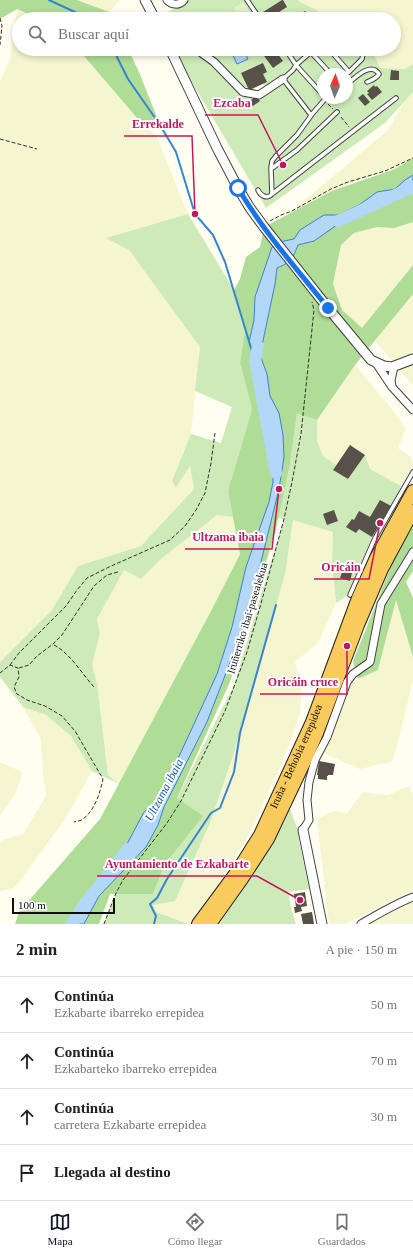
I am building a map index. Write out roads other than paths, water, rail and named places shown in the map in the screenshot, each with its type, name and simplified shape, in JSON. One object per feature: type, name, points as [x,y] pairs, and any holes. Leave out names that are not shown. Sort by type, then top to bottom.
[{"type":"highway","name":"Iruña - Behobia errepidea","points":[[198,924],[238,870],[260,835],[312,722],[358,598],[380,552],[413,491]]},
{"type":"highway","name":"Iruña - Behobia errepidea","points":[[210,924],[242,879],[271,832],[317,733],[358,625],[382,569],[413,511]]},
{"type":"street","points":[[145,0],[151,12]]},
{"type":"street","points":[[167,0],[171,4],[179,4],[184,0]]},
{"type":"street","points":[[176,56],[217,148],[238,188],[250,208],[277,244],[370,360],[384,366],[394,366],[413,359]]},
{"type":"street","points":[[206,56],[214,62],[243,92],[259,95],[283,79]]},
{"type":"street","points":[[376,363],[392,387],[413,410]]},
{"type":"street","points":[[392,387],[391,380],[394,366]]},
{"type":"street","points":[[322,924],[303,830],[309,820],[307,800],[309,782],[315,760],[327,737],[347,682],[358,670],[370,662],[381,604],[413,552]]},
{"type":"street","points":[[361,924],[399,902],[413,897]]},
{"type":"lane","points":[[247,0],[255,12]]},
{"type":"lane","points":[[290,56],[317,88]]},
{"type":"lane","points":[[304,56],[293,70],[283,79],[311,115]]},
{"type":"lane","points":[[314,56],[325,68]]},
{"type":"lane","points":[[334,56],[343,68]]},
{"type":"lane","points":[[352,68],[362,59],[363,56]]},
{"type":"lane","points":[[353,80],[366,70],[373,69],[378,74],[377,77],[367,82]]},
{"type":"lane","points":[[258,190],[259,193],[268,197],[396,98]]},
{"type":"lane","points":[[272,194],[272,161],[297,135],[321,104]]},
{"type":"lane","points":[[271,169],[297,150],[337,112]]},
{"type":"lane","points":[[350,595],[372,544],[413,472]]},
{"type":"water","points":[[233,56],[246,56],[248,59],[237,64]]},
{"type":"water","points":[[413,175],[413,187],[351,215],[314,241],[298,245],[290,260],[277,268],[260,355],[267,374],[270,396],[279,413],[283,435],[284,457],[279,489],[240,637],[207,722],[164,807],[158,825],[146,847],[99,896],[84,924],[77,924],[118,861],[144,812],[158,802],[217,674],[232,627],[246,567],[269,502],[273,482],[273,457],[255,361],[249,342],[254,320],[255,297],[272,247],[284,241],[294,239],[300,230],[324,215],[338,215],[359,205],[377,192],[395,189]]},
{"type":"waterway","points":[[49,0],[75,12]]},
{"type":"waterway","points":[[116,56],[128,79],[160,125],[176,152],[195,214],[213,235],[225,262],[255,361]]},
{"type":"waterway","name":"Ultzama ibaia","points":[[338,221],[413,187]]},
{"type":"waterway","name":"Ultzama ibaia","points":[[258,346],[255,361],[276,473]]},
{"type":"waterway","points":[[154,924],[156,916],[150,904],[157,898],[167,879],[211,813],[220,808],[234,772],[240,733],[276,605]]},
{"type":"waterway","name":"Ultzama ibaia","points":[[72,924],[84,905],[128,849]]},
{"type":"place","name":"Ezcaba","points":[[283,165]]},
{"type":"place","name":"Errekalde","points":[[195,214]]},
{"type":"place","name":"Ultzama ibaia","points":[[279,489]]},
{"type":"place","name":"Oricáin","points":[[380,523]]},
{"type":"place","name":"Oricáin cruce","points":[[347,646]]},
{"type":"place","name":"Ayuntamiento de Ezkabarte","points":[[300,900]]}]
